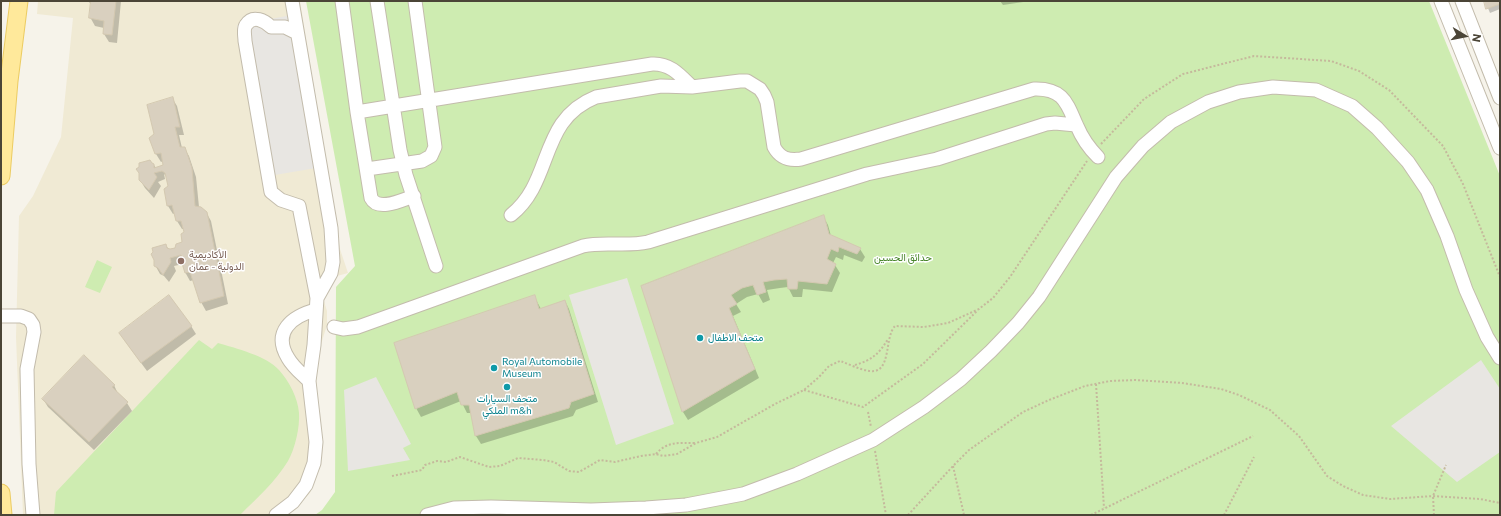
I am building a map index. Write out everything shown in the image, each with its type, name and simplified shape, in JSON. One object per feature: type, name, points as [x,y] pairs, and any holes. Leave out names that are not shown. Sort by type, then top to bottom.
[{"type":"main road","points":[[1,176],[9,82],[19,1]]},
{"type":"main road","points":[[1,493],[2,515]]},
{"type":"street","points":[[292,1],[331,228],[333,262],[331,273],[317,304],[294,318],[286,328],[283,339],[284,351],[288,358],[309,381]]},
{"type":"street","points":[[342,1],[371,198],[375,204],[381,206],[414,196]]},
{"type":"street","points":[[377,1],[403,164],[436,266]]},
{"type":"street","points":[[367,169],[427,159],[434,152],[435,142],[415,1]]},
{"type":"street","points":[[1441,1],[1500,148]]},
{"type":"street","points":[[1462,1],[1500,98]]},
{"type":"street","points":[[276,515],[293,502],[306,485],[314,463],[316,442],[309,381],[314,345],[317,304],[299,206],[281,200],[271,192],[244,30],[250,21],[257,19],[266,22],[271,27],[285,27],[297,33]]},
{"type":"street","points":[[358,112],[652,64],[669,67],[692,87]]},
{"type":"street","points":[[511,215],[522,207],[528,199],[537,182],[554,135],[565,119],[579,106],[591,98],[605,94],[661,86],[692,87],[740,81],[748,81],[754,84],[760,89],[767,102],[776,152],[780,156],[790,160],[801,159],[1034,89],[1050,91],[1064,99],[1069,105],[1076,125],[1096,155]]},
{"type":"street","points":[[427,515],[454,508],[491,507],[591,510],[686,505],[743,494],[796,474],[873,440],[924,407],[961,379],[1018,323],[1039,298],[1116,177],[1143,146],[1171,122],[1208,102],[1239,92],[1273,86],[1316,90],[1352,106],[1377,128],[1408,162],[1427,190],[1447,236],[1466,290],[1487,337],[1500,358]]},
{"type":"street","points":[[334,327],[343,329],[358,327],[583,246],[600,243],[633,244],[648,242],[867,174],[937,159],[1046,124],[1056,123],[1076,125]]},
{"type":"street","points":[[1,316],[21,316],[29,319],[33,325],[34,332],[27,368],[33,515]]},
{"type":"path","points":[[804,390],[862,407],[923,364],[979,309],[993,298],[1010,277],[1096,155],[1144,99],[1183,74],[1254,56],[1331,61],[1359,71],[1389,90],[1443,146],[1463,184],[1500,277]]},
{"type":"path","points":[[656,454],[661,447],[669,444],[696,443],[717,437],[775,404],[804,390],[829,366],[840,361],[870,371],[879,370],[886,359],[890,337],[895,326],[901,325],[924,327],[948,323],[979,309]]},
{"type":"path","points":[[854,366],[867,362],[876,356],[890,337]]},
{"type":"path","points":[[908,515],[969,450],[1024,412],[1049,400],[1086,386],[1110,381],[1136,380],[1182,383],[1221,388],[1270,410],[1299,436],[1327,476],[1343,486],[1363,495],[1390,499],[1433,496],[1480,499],[1500,502]]},
{"type":"path","points":[[1096,384],[1104,508]]},
{"type":"path","points":[[868,412],[886,515]]},
{"type":"path","points":[[1090,515],[1253,436]]},
{"type":"path","points":[[392,476],[422,470],[425,465],[437,461],[446,462],[460,458],[489,467],[500,466],[518,458],[543,460],[554,462],[569,471],[579,472],[600,460],[615,462],[656,454],[663,456],[677,454],[696,443]]},
{"type":"path","points":[[1224,515],[1254,457]]},
{"type":"path","points":[[1434,515],[1433,496],[1446,465]]},
{"type":"path","points":[[953,466],[964,515]]},
{"type":"path","points":[[1169,515],[1176,515]]},
{"type":"shaded area","name":"الأكاديمية الدولية - عمان","points":[[38,1],[300,1],[340,249],[348,273],[326,279],[322,295],[327,311],[327,325],[313,376],[322,455],[310,493],[288,515],[23,515],[16,337],[19,216],[33,196],[61,137],[73,18],[37,14]]},
{"type":"shaded area","points":[[292,15],[316,168],[263,177],[237,25]]},
{"type":"shaded area","points":[[627,278],[674,424],[616,445],[569,295]]},
{"type":"shaded area","points":[[1481,360],[1500,389],[1500,452],[1457,482],[1391,426]]},
{"type":"shaded area","points":[[376,377],[411,444],[403,448],[410,460],[348,471],[344,390]]},
{"type":"green space","name":"حدائق الحسين","points":[[306,1],[1429,1],[1500,176],[1500,515],[315,515],[322,510],[335,492],[336,287],[355,266]]},
{"type":"green space","points":[[97,260],[112,267],[100,293],[85,287]]},
{"type":"green space","points":[[199,340],[212,349],[218,343],[259,357],[274,365],[283,374],[289,384],[295,396],[298,407],[299,425],[291,456],[278,475],[240,515],[54,515],[56,492]]},
{"type":"building","points":[[91,1],[116,1],[112,35],[103,34],[104,21],[89,18]]},
{"type":"building","points":[[1484,1],[1500,1],[1500,4],[1486,9]]},
{"type":"building","points":[[173,97],[180,127],[175,127],[180,147],[185,147],[192,168],[195,206],[201,207],[207,212],[224,296],[200,303],[190,272],[185,273],[180,257],[182,256],[181,255],[170,258],[171,262],[163,275],[158,268],[154,266],[154,260],[151,254],[153,252],[152,248],[166,244],[167,248],[175,248],[176,244],[182,242],[181,234],[184,232],[181,221],[176,221],[172,205],[167,206],[164,189],[168,186],[165,173],[162,171],[154,173],[157,177],[149,190],[139,180],[139,173],[136,169],[139,167],[139,163],[150,160],[154,164],[154,168],[163,165],[161,153],[155,154],[149,138],[154,134],[147,105]]},
{"type":"building","name":"متحف الاطفال","points":[[824,215],[829,234],[861,248],[857,254],[839,247],[838,252],[831,249],[827,259],[836,264],[827,284],[798,281],[797,289],[788,289],[787,279],[774,280],[763,282],[766,292],[757,295],[753,285],[742,288],[731,295],[737,304],[729,308],[755,369],[682,412],[641,286]]},
{"type":"building","points":[[169,295],[192,326],[141,363],[119,333]]},
{"type":"building","name":"Royal Automobile Museum","points":[[535,295],[539,309],[565,300],[594,394],[571,402],[569,408],[475,436],[469,405],[461,405],[457,392],[415,409],[394,343]]},
{"type":"building","points":[[84,355],[115,385],[112,387],[128,402],[89,442],[42,399]]},
{"type":"place","name":"الأكاديمية الدولية - عمان","points":[[181,261]]},
{"type":"place","name":"متحف الاطفال","points":[[700,338]]},
{"type":"place","name":"Royal Automobile Museum","points":[[494,368]]},
{"type":"place","name":"متحف السيارات الملكي m&h","points":[[507,387]]}]
